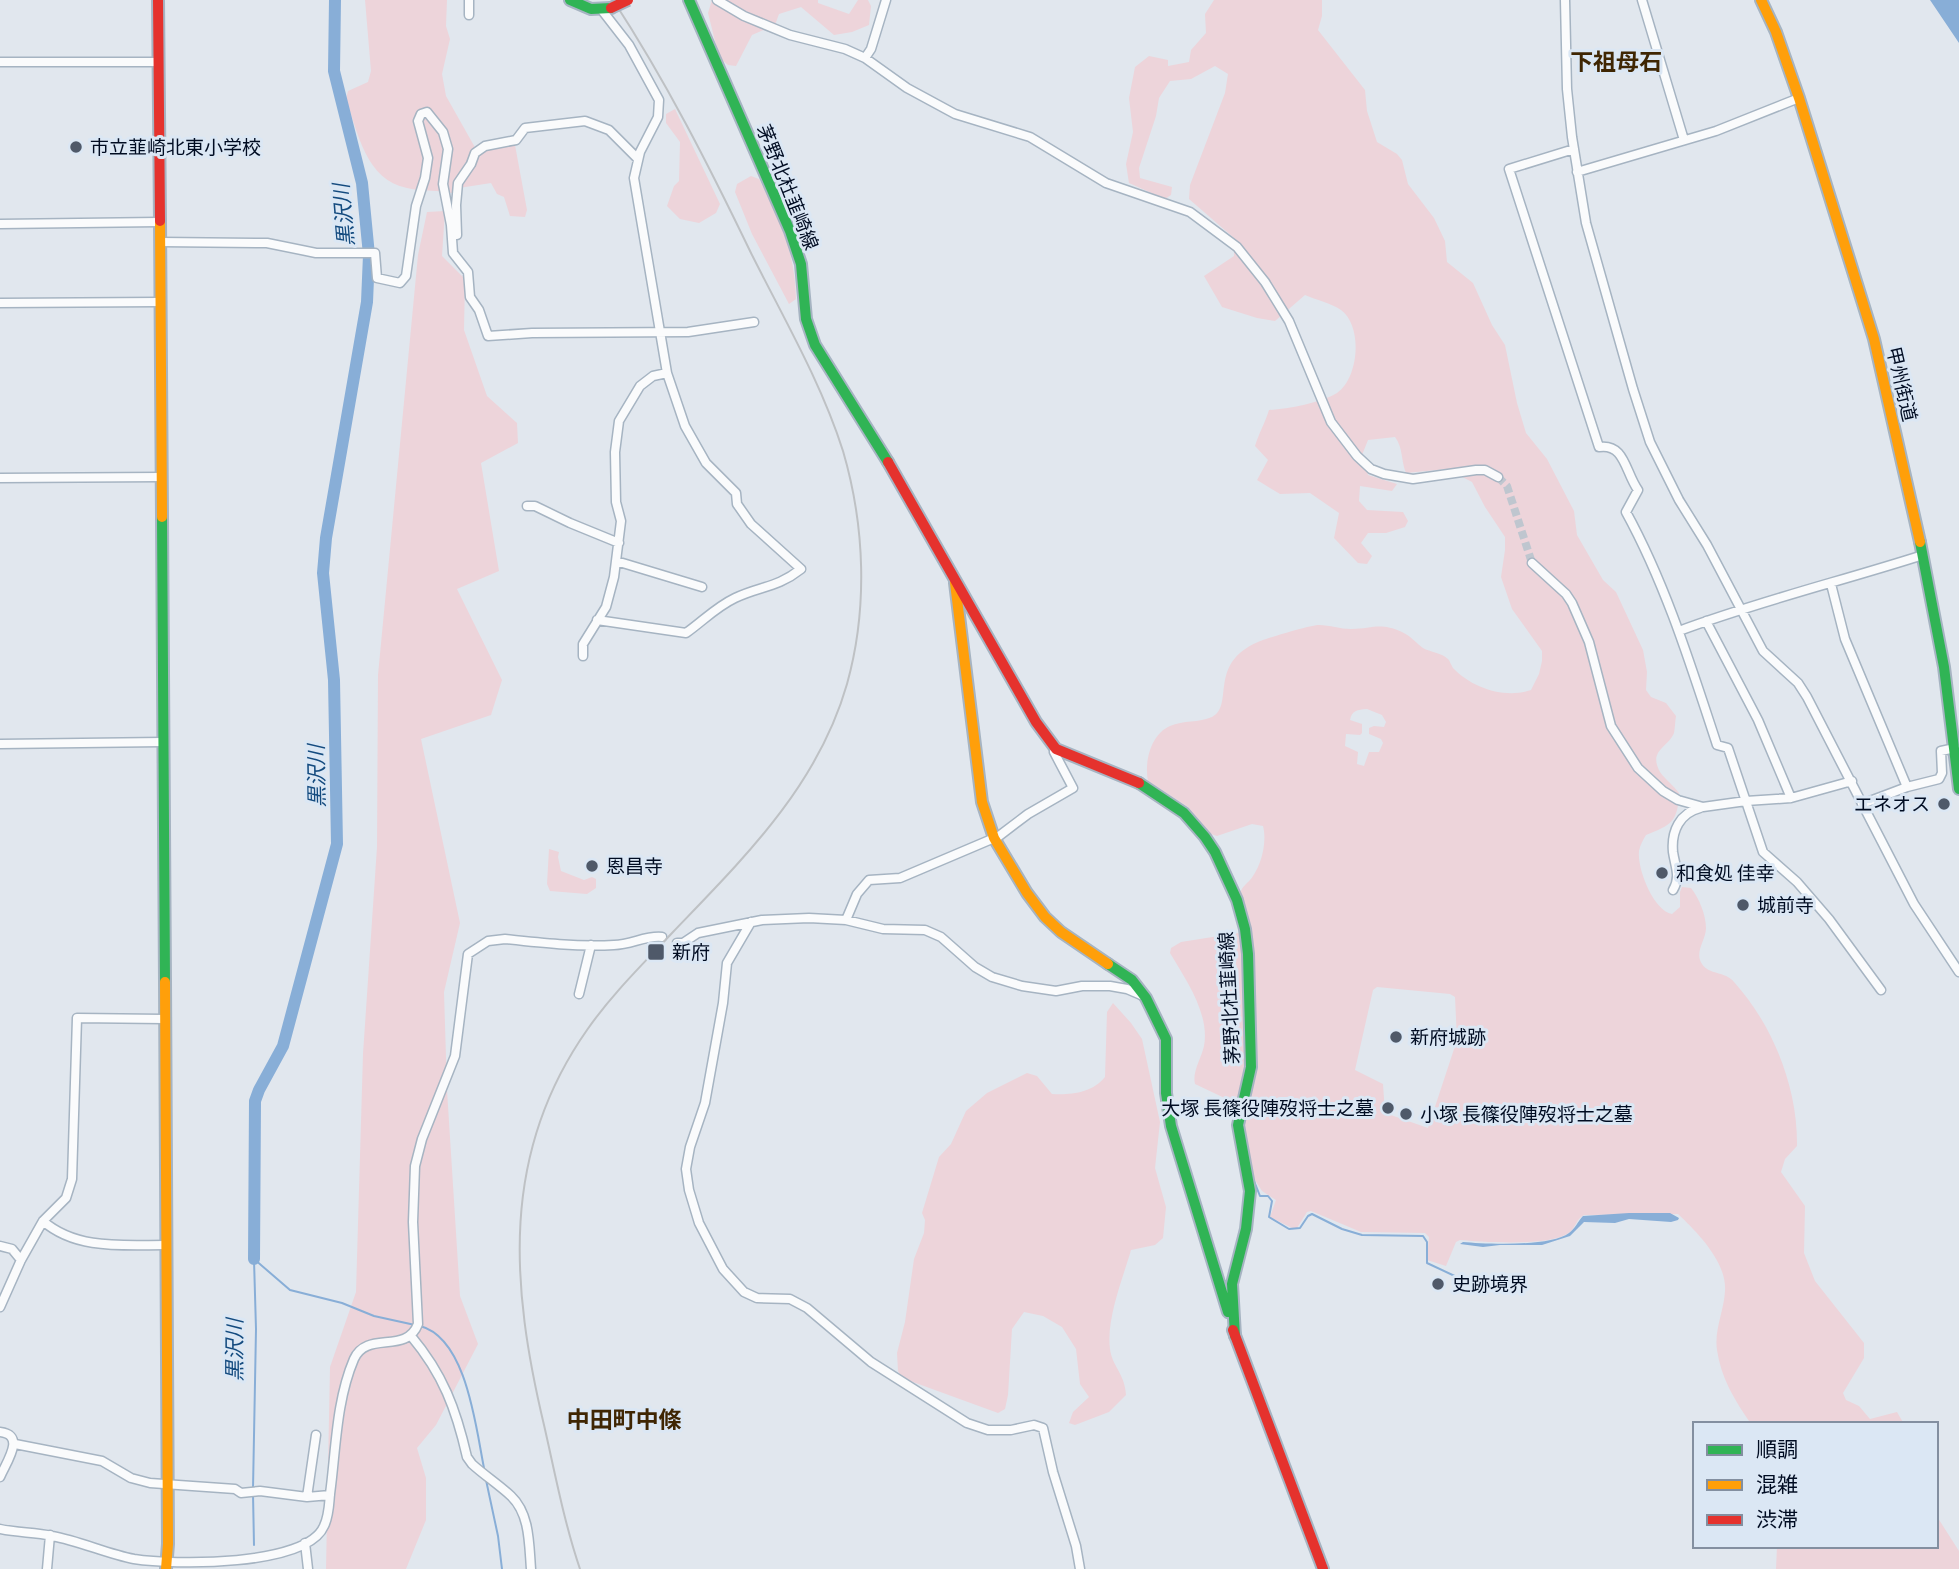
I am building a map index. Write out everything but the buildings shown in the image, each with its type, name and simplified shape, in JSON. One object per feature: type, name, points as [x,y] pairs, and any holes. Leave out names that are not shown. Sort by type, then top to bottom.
[{"type":"main road","points":[[158,0],[167,1565]]},
{"type":"main road","points":[[570,0],[591,9],[606,9],[628,0]]},
{"type":"main road","name":"茅野北杜韮崎線","points":[[689,0],[790,231],[801,264],[807,319],[815,345],[951,569],[1025,704],[1049,743],[1056,749],[1140,783],[1170,801],[1205,836],[1237,900],[1248,954],[1251,1067],[1238,1125],[1250,1191],[1246,1229],[1232,1284],[1235,1336]]},
{"type":"main road","name":"甲州街道","points":[[1760,0],[1776,33],[1799,98],[1874,339],[1923,555],[1957,748],[1959,789]]},
{"type":"main road","name":"茅野北杜韮崎線","points":[[951,569],[957,593],[982,802],[994,838],[1027,893],[1045,917],[1061,932],[1132,980],[1146,998],[1166,1039],[1171,1126],[1235,1336],[1323,1569]]},
{"type":"street","points":[[469,0],[469,15]]},
{"type":"street","points":[[717,0],[744,16],[790,35],[845,49],[865,58],[907,88],[955,114],[1030,137],[1106,183],[1191,212],[1237,247],[1278,302],[1331,422],[1357,456],[1371,468],[1384,474],[1413,479],[1476,470],[1492,472],[1498,477]]},
{"type":"street","points":[[865,58],[886,0]]},
{"type":"street","points":[[1565,0],[1567,89],[1577,172],[1594,259],[1650,442],[1763,651],[1802,690],[1852,781],[1914,904],[1959,972]]},
{"type":"street","points":[[1642,0],[1684,140]]},
{"type":"street","points":[[597,620],[686,633],[719,607],[742,595],[777,585],[801,569],[751,524],[737,503],[734,491],[706,463],[685,426],[667,373],[634,178],[638,159],[658,117],[659,100],[606,9]]},
{"type":"street","points":[[0,62],[158,62]]},
{"type":"street","points":[[1577,172],[1716,131],[1799,98]]},
{"type":"street","points":[[160,242],[267,243],[316,253],[375,253],[377,278],[404,281],[416,206],[428,158],[418,121],[421,114],[427,112],[443,132],[449,149],[443,184],[453,253],[468,272],[470,297],[479,310],[488,336],[532,333],[688,332],[754,322]]},
{"type":"street","points":[[452,239],[457,234],[458,183],[475,153],[485,146],[516,139],[525,128],[584,121],[609,130],[638,159]]},
{"type":"street","points":[[1574,149],[1509,169],[1599,447],[1617,449],[1637,490],[1626,512],[1640,537],[1679,631],[1717,745],[1728,748],[1763,852],[1797,882],[1821,910],[1881,990]]},
{"type":"street","points":[[0,224],[159,222]]},
{"type":"street","points":[[0,303],[160,302]]},
{"type":"street","points":[[583,656],[583,644],[610,595],[619,543],[621,521],[617,502],[615,452],[619,421],[640,386],[653,376],[667,373]]},
{"type":"street","points":[[0,478],[162,477]]},
{"type":"street","points":[[527,506],[535,506],[619,543]]},
{"type":"street","points":[[1679,631],[1740,609],[1923,555]]},
{"type":"street","points":[[616,561],[702,587]]},
{"type":"street","points":[[1532,563],[1566,594],[1572,603],[1589,642],[1601,696],[1618,739],[1638,768],[1663,792],[1678,800],[1703,807]]},
{"type":"street","points":[[1831,584],[1845,639],[1907,787]]},
{"type":"street","points":[[1706,621],[1758,720],[1791,798]]},
{"type":"street","points":[[0,744],[163,742]]},
{"type":"street","points":[[1862,804],[1907,787],[1939,779],[1942,773],[1941,751],[1957,748]]},
{"type":"street","points":[[846,920],[857,894],[869,880],[900,878],[994,838],[1073,788],[1054,752],[1056,749]]},
{"type":"street","points":[[1673,890],[1678,881],[1673,852],[1677,824],[1686,812],[1746,801],[1791,798],[1852,781]]},
{"type":"street","points":[[677,943],[683,943],[698,933],[751,922],[809,918],[846,920],[883,929],[925,930],[941,937],[975,967],[992,977],[1022,986],[1056,991],[1082,986],[1110,986],[1127,989],[1146,998]]},
{"type":"street","points":[[751,922],[727,963],[723,1003],[705,1103],[686,1168],[689,1190],[709,1244],[723,1269],[744,1292],[757,1298],[790,1299],[807,1308],[871,1362],[967,1423],[988,1430],[1011,1430],[1034,1425],[1043,1428],[1052,1472],[1076,1546],[1080,1569]]},
{"type":"street","points":[[0,1528],[18,1534],[50,1535],[167,1565],[238,1565],[313,1540],[326,1523],[345,1385],[355,1355],[366,1346],[405,1340],[411,1336],[419,1317],[413,1222],[415,1166],[422,1139],[456,1056],[468,954],[488,940],[618,945],[640,941],[649,936],[662,937]]},
{"type":"street","points":[[579,994],[591,945]]},
{"type":"street","points":[[0,1307],[21,1260],[43,1221],[66,1198],[72,1179],[77,1018],[164,1019]]},
{"type":"street","points":[[43,1221],[57,1232],[102,1245],[165,1245]]},
{"type":"street","points":[[0,1246],[12,1248],[21,1260]]},
{"type":"street","points":[[411,1336],[438,1370],[454,1407],[467,1457],[512,1497],[524,1517],[531,1569]]},
{"type":"street","points":[[0,1432],[9,1433],[14,1437],[15,1444],[0,1477]]},
{"type":"street","points":[[307,1497],[316,1435]]},
{"type":"street","points":[[15,1444],[102,1461],[138,1481],[235,1489],[241,1493],[260,1491],[307,1497],[330,1494]]},
{"type":"street","points":[[47,1569],[50,1535]]},
{"type":"street","points":[[305,1543],[308,1569]]},
{"type":"shaded area","points":[[365,0],[447,0],[446,26],[450,39],[442,74],[446,96],[477,151],[483,153],[499,144],[515,145],[527,210],[525,217],[510,216],[504,197],[497,194],[491,183],[459,188],[456,194],[413,189],[393,183],[382,176],[373,165],[360,140],[346,99],[348,91],[368,82],[371,71]]},
{"type":"shaded area","points":[[712,0],[818,0],[818,3],[849,14],[858,0],[868,0],[871,6],[869,25],[834,35],[801,7],[779,14],[775,25],[752,35],[736,66],[728,65],[722,60],[717,49],[708,13]]},
{"type":"shaded area","points":[[1214,0],[1322,0],[1322,16],[1318,30],[1365,90],[1367,111],[1377,142],[1402,160],[1408,184],[1434,218],[1445,241],[1447,262],[1473,283],[1492,325],[1505,345],[1526,433],[1547,459],[1574,511],[1577,535],[1603,580],[1616,592],[1643,650],[1647,672],[1646,690],[1651,697],[1666,703],[1676,716],[1674,733],[1656,759],[1660,772],[1679,793],[1677,810],[1672,821],[1646,835],[1642,843],[1639,858],[1644,877],[1659,905],[1672,914],[1680,907],[1682,887],[1691,888],[1702,907],[1706,923],[1699,955],[1702,964],[1734,982],[1748,999],[1771,1037],[1788,1080],[1793,1102],[1797,1146],[1785,1159],[1781,1172],[1805,1206],[1804,1253],[1815,1281],[1864,1343],[1864,1358],[1843,1393],[1846,1400],[1859,1406],[1870,1419],[1897,1412],[1903,1422],[1750,1422],[1730,1389],[1717,1350],[1725,1291],[1721,1269],[1709,1248],[1678,1214],[1584,1215],[1570,1232],[1561,1237],[1534,1242],[1460,1240],[1456,1242],[1446,1266],[1427,1260],[1429,1237],[1425,1233],[1361,1232],[1311,1211],[1307,1212],[1297,1228],[1270,1217],[1276,1200],[1262,1191],[1253,1177],[1242,1134],[1254,1075],[1240,894],[1256,871],[1261,858],[1264,845],[1263,826],[1252,824],[1217,836],[1211,834],[1188,807],[1148,781],[1150,749],[1158,735],[1170,726],[1207,719],[1218,711],[1227,672],[1242,651],[1263,640],[1307,627],[1319,625],[1347,629],[1394,629],[1408,635],[1423,648],[1445,657],[1453,668],[1470,681],[1500,692],[1531,690],[1539,674],[1542,651],[1512,609],[1501,577],[1505,537],[1472,482],[1447,469],[1406,473],[1395,437],[1368,440],[1362,455],[1368,475],[1397,484],[1392,491],[1360,486],[1359,501],[1367,510],[1403,512],[1408,521],[1405,527],[1386,533],[1368,533],[1361,543],[1372,556],[1367,564],[1358,563],[1334,538],[1339,513],[1310,493],[1280,494],[1257,480],[1268,460],[1255,446],[1269,410],[1304,405],[1337,393],[1350,376],[1354,364],[1355,339],[1348,318],[1333,305],[1305,295],[1275,321],[1257,318],[1222,307],[1204,276],[1234,256],[1234,238],[1189,199],[1190,185],[1225,93],[1228,74],[1215,66],[1191,79],[1170,81],[1159,98],[1139,168],[1140,178],[1172,187],[1171,195],[1165,199],[1129,183],[1126,164],[1133,132],[1129,98],[1135,67],[1149,56],[1168,60],[1168,66],[1189,62],[1191,50],[1206,33],[1205,14]],"holes":[[[1367,709],[1382,715],[1386,722],[1384,727],[1369,728],[1369,734],[1381,739],[1383,743],[1379,752],[1369,752],[1364,766],[1357,764],[1358,752],[1345,746],[1346,734],[1362,733],[1362,724],[1350,720],[1352,714]],[[1377,987],[1450,994],[1455,997],[1457,1040],[1428,1128],[1385,1113],[1383,1084],[1355,1070],[1373,990]]]},
{"type":"shaded area","points":[[675,109],[720,204],[716,213],[699,223],[680,219],[667,206],[674,186],[679,181],[680,142],[666,123],[666,114]]},
{"type":"shaded area","points":[[751,176],[759,179],[780,222],[789,251],[796,299],[789,304],[752,234],[735,192],[737,184]]},
{"type":"shaded area","points":[[445,211],[442,256],[465,279],[464,330],[487,396],[517,423],[518,443],[481,463],[499,571],[457,589],[502,680],[491,715],[421,739],[460,923],[444,992],[447,1090],[460,1296],[478,1344],[436,1425],[417,1448],[426,1478],[426,1520],[406,1569],[326,1569],[330,1367],[356,1292],[363,1054],[377,847],[378,675],[418,255],[427,212]]},
{"type":"shaded area","points":[[549,849],[559,852],[561,871],[584,880],[592,877],[596,879],[596,888],[587,894],[550,891],[547,884]]},
{"type":"shaded area","points":[[1238,933],[1242,937],[1247,1068],[1239,1098],[1233,1102],[1195,1084],[1196,1070],[1204,1046],[1203,1022],[1195,998],[1170,953],[1171,948],[1181,942]]},
{"type":"shaded area","points":[[1113,1003],[1142,1039],[1160,1122],[1155,1168],[1166,1207],[1163,1238],[1155,1245],[1131,1250],[1110,1325],[1110,1349],[1126,1395],[1109,1412],[1075,1425],[1069,1423],[1073,1412],[1089,1397],[1080,1384],[1076,1349],[1062,1327],[1043,1316],[1024,1312],[1012,1329],[1008,1395],[1005,1409],[998,1413],[902,1378],[898,1371],[897,1353],[905,1322],[914,1259],[924,1233],[925,1220],[922,1213],[939,1157],[951,1144],[966,1111],[987,1093],[1027,1073],[1037,1076],[1052,1094],[1081,1092],[1100,1082],[1105,1077],[1107,1012]]},
{"type":"shaded area","points":[[1938,1518],[1959,1551],[1959,1569],[1776,1569],[1777,1548],[1938,1548]]},
{"type":"water","points":[[1930,0],[1959,0],[1959,43]]},
{"type":"water","points":[[1670,1213],[1679,1218],[1671,1222],[1629,1219],[1615,1223],[1584,1222],[1570,1236],[1542,1245],[1483,1247],[1460,1244],[1548,1241],[1569,1233],[1583,1216]]},
{"type":"waterway","name":"黒沢川","points":[[254,1259],[255,1101],[283,1046],[337,844],[334,680],[323,573],[326,538],[367,302],[369,255],[362,183],[334,71],[335,0]]},
{"type":"waterway","points":[[1254,1181],[1260,1196],[1268,1196],[1272,1201],[1269,1217],[1289,1229],[1300,1228],[1312,1214],[1342,1229],[1362,1235],[1423,1236],[1427,1242],[1427,1263],[1459,1278]]},
{"type":"waterway","points":[[254,1259],[290,1290],[342,1303],[374,1316],[415,1325]]},
{"type":"waterway","name":"黒沢川","points":[[253,1489],[256,1329],[254,1260]]},
{"type":"waterway","points":[[420,1326],[436,1334],[449,1348],[459,1366],[473,1409],[484,1468]]},
{"type":"waterway","points":[[486,1480],[502,1569]]},
{"type":"waterway","name":"黒沢川","points":[[253,1494],[254,1545]]},
{"type":"tunnel","points":[[1498,477],[1507,486],[1532,563]]},
{"type":"railway","points":[[580,1569],[556,1479],[533,1373],[520,1272],[520,1222],[526,1173],[539,1124],[559,1077],[597,1017],[628,979],[752,848],[798,788],[818,755],[847,684],[854,656],[861,597],[856,508],[843,451],[824,400],[686,124],[613,0]]},
{"type":"traffic: fast","points":[[570,0],[591,9],[611,8]]},
{"type":"traffic: fast","points":[[689,0],[790,231],[801,264],[806,319],[815,345],[888,462]]},
{"type":"traffic: fast","points":[[162,517],[165,982]]},
{"type":"traffic: fast","points":[[1920,542],[1944,667],[1959,789]]},
{"type":"traffic: fast","points":[[1139,783],[1184,813],[1205,837],[1215,852],[1237,900],[1245,929],[1251,1067],[1238,1125],[1250,1191],[1246,1229],[1232,1284],[1235,1336]]},
{"type":"traffic: fast","points":[[1108,964],[1132,980],[1146,998],[1166,1039],[1166,1093],[1171,1126],[1228,1312]]},
{"type":"traffic: slow","points":[[1761,0],[1776,32],[1799,98],[1874,339],[1920,542]]},
{"type":"traffic: slow","points":[[160,221],[162,517]]},
{"type":"traffic: slow","points":[[955,583],[982,802],[994,838],[1027,893],[1045,917],[1061,932],[1108,964]]},
{"type":"traffic: slow","points":[[165,982],[166,1569]]},
{"type":"traffic: jam","points":[[158,0],[160,221]]},
{"type":"traffic: jam","points":[[611,8],[628,0]]},
{"type":"traffic: jam","points":[[888,462],[1036,722],[1056,749],[1139,783]]},
{"type":"traffic: jam","points":[[1233,1330],[1323,1569]]},
{"type":"place","name":"市立韮崎北東小学校","points":[[76,147]]},
{"type":"place","name":"エネオス","points":[[1944,804]]},
{"type":"place","name":"恩昌寺","points":[[592,866]]},
{"type":"place","name":"和食処 佳幸","points":[[1662,873]]},
{"type":"place","name":"城前寺","points":[[1743,905]]},
{"type":"place","name":"新府","points":[[656,952]]},
{"type":"place","name":"新府城跡","points":[[1396,1037]]},
{"type":"place","name":"大塚 長篠役陣歿将士之墓","points":[[1388,1108]]},
{"type":"place","name":"小塚 長篠役陣歿将士之墓","points":[[1406,1114]]},
{"type":"place","name":"史跡境界","points":[[1438,1284]]},
{"type":"district","name":"下祖母石","points":[[1616,62]]},
{"type":"district","name":"中田町中條","points":[[624,1420]]}]
